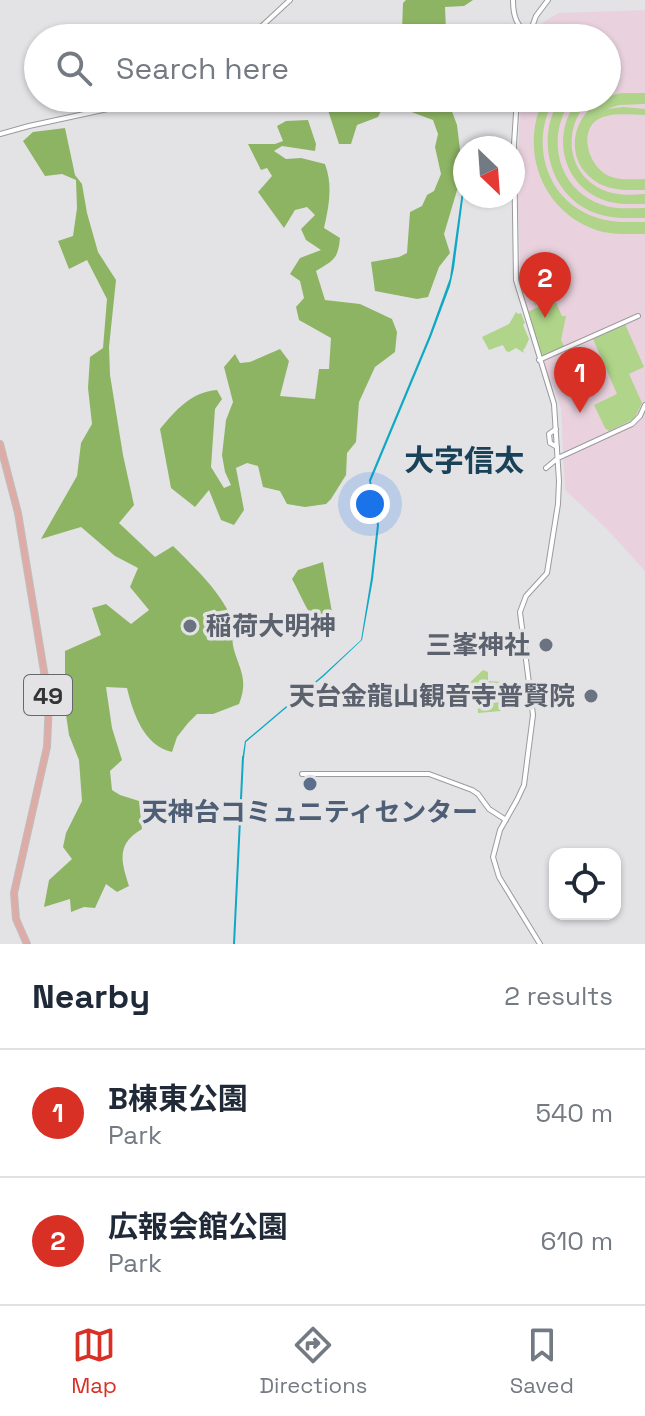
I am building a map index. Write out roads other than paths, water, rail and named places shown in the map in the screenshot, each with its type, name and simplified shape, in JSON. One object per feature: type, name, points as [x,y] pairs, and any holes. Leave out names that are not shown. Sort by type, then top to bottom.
[{"type":"main road","name":"49","points":[[0,444],[16,504],[49,702],[47,747],[14,893],[16,919],[27,944]]},
{"type":"street","points":[[264,24],[290,0]]},
{"type":"street","points":[[513,0],[518,24]]},
{"type":"street","points":[[533,24],[548,0]]},
{"type":"street","points":[[0,134],[94,112]]},
{"type":"street","points":[[516,112],[516,280],[553,397],[559,492],[549,566],[521,606],[533,715],[524,785],[500,830],[493,853],[499,877],[540,944]]},
{"type":"street","points":[[539,360],[638,316]]},
{"type":"street","points":[[546,468],[558,458],[632,424],[645,405]]},
{"type":"street","points":[[302,774],[429,774],[472,790],[489,809],[506,820]]},
{"type":"water","points":[[462,208],[450,286],[371,481],[379,525],[362,640],[246,742],[242,760],[245,741],[361,640],[377,525],[369,480],[450,278]]},
{"type":"waterway","points":[[234,944],[243,757]]},
{"type":"place","name":"広報会館公園","points":[[545,318]]},
{"type":"place","name":"B棟東公園","points":[[580,413]]},
{"type":"place","name":"稲荷大明神","points":[[190,626]]},
{"type":"place","name":"三峯神社","points":[[546,645]]},
{"type":"place","name":"天台金龍山観音寺普賢院","points":[[591,696]]},
{"type":"place","name":"天神台コミュニティセンター","points":[[310,784]]},
{"type":"district","name":"大字信太","points":[[464,460]]}]
